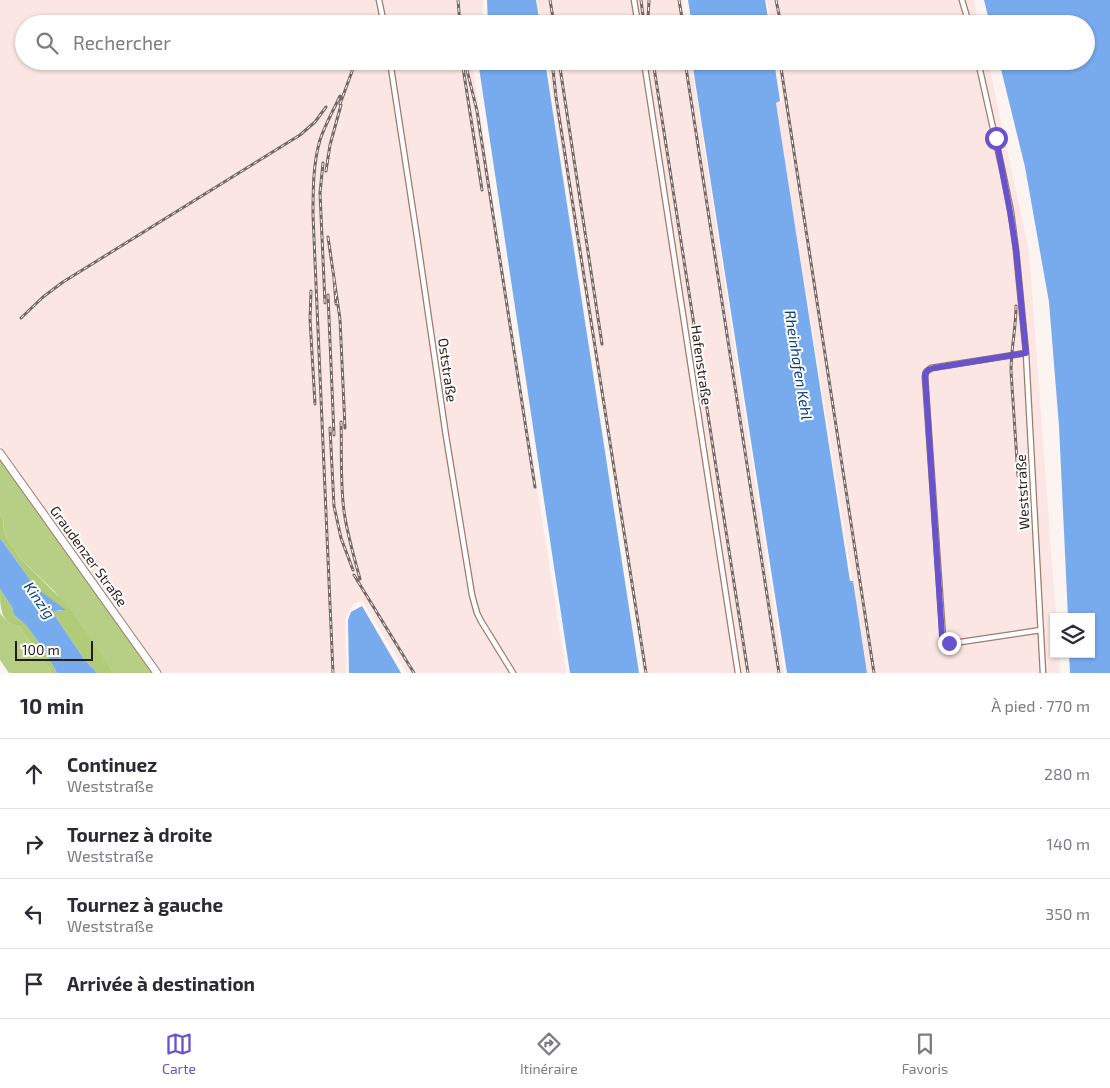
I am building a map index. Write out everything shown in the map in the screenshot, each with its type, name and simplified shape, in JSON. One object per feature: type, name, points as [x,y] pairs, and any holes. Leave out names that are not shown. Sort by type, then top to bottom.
[{"type":"street","points":[[379,0],[382,15]]},
{"type":"street","points":[[634,0],[636,15]]},
{"type":"street","points":[[962,0],[966,15]]},
{"type":"street","name":"Oststraße","points":[[391,70],[446,436],[473,600],[481,621],[513,673]]},
{"type":"street","name":"Hafenstraße","points":[[645,70],[738,673]]},
{"type":"street","name":"Weststraße","points":[[980,70],[996,138],[1016,250],[1026,353],[1043,673]]},
{"type":"street","points":[[1026,353],[931,368],[926,372],[925,377],[943,638],[949,643],[954,643],[1041,630]]},
{"type":"street","name":"Graudenzer Straße","points":[[0,453],[157,673]]},
{"type":"shaded area","points":[[0,0],[483,0],[483,15],[15,15],[15,70],[473,70],[566,673],[407,673],[362,600],[353,605],[345,619],[346,673],[161,673],[0,446]]},
{"type":"shaded area","points":[[537,0],[682,0],[684,15],[540,15]]},
{"type":"shaded area","points":[[767,0],[974,0],[977,15],[770,15]]},
{"type":"shaded area","points":[[548,70],[692,70],[784,673],[644,673]]},
{"type":"shaded area","points":[[778,70],[990,70],[1029,251],[1056,613],[1050,613],[1050,658],[1059,658],[1060,673],[867,673],[776,103],[783,102]]},
{"type":"green space","points":[[0,457],[154,673],[114,673],[55,592],[20,558],[7,539],[0,513]]},
{"type":"green space","points":[[0,513],[7,539],[20,558],[66,604],[114,673],[97,673],[84,659],[53,613],[53,611],[62,611],[36,588],[0,538]]},
{"type":"green space","points":[[0,589],[12,607],[14,615],[26,625],[45,651],[57,673],[51,673],[19,626],[13,625],[5,618],[2,613]]},
{"type":"green space","points":[[0,613],[8,622],[19,626],[51,673],[9,673],[0,660]]},
{"type":"water","points":[[487,0],[536,0],[538,15],[488,15]]},
{"type":"water","points":[[688,0],[765,0],[768,15],[690,15]]},
{"type":"water","points":[[984,0],[1110,0],[1110,673],[1070,673],[1069,658],[1095,658],[1095,613],[1068,613],[1059,426],[1049,302],[1025,167],[1001,70],[1095,70],[1095,15],[988,15]]},
{"type":"water","points":[[479,70],[546,70],[639,673],[570,673]]},
{"type":"water","name":"Rheinhafen Kehl","points":[[693,70],[775,70],[780,101],[776,103],[850,581],[853,581],[867,673],[787,673]]},
{"type":"water","name":"Kinzig","points":[[0,538],[36,588],[66,610],[54,611],[53,613],[84,659],[97,673],[57,673],[45,651],[26,625],[14,615],[12,607],[0,589]]},
{"type":"water","points":[[362,606],[401,673],[349,673],[348,620],[351,612]]},
{"type":"railway","points":[[458,0],[459,15]]},
{"type":"railway","points":[[550,0],[552,15]]},
{"type":"railway","points":[[641,0],[643,15]]},
{"type":"railway","points":[[648,15],[649,0]]},
{"type":"railway","points":[[679,0],[682,15]]},
{"type":"railway","points":[[776,0],[779,15]]},
{"type":"railway","points":[[340,104],[353,70]]},
{"type":"railway","points":[[463,70],[482,190]]},
{"type":"railway","points":[[467,70],[477,111],[535,487]]},
{"type":"railway","points":[[553,70],[646,673]]},
{"type":"railway","points":[[560,70],[602,344]]},
{"type":"railway","points":[[654,70],[748,673]]},
{"type":"railway","points":[[686,70],[779,673]]},
{"type":"railway","points":[[781,70],[874,673]]},
{"type":"railway","points":[[333,673],[313,196],[320,140],[340,96]]},
{"type":"railway","points":[[326,171],[330,145],[341,105]]},
{"type":"railway","points":[[21,318],[43,297],[63,282],[300,135],[315,122],[326,107]]},
{"type":"railway","points":[[323,163],[320,193],[325,303]]},
{"type":"railway","points":[[328,237],[340,319],[345,428]]},
{"type":"railway","points":[[334,279],[336,304]]},
{"type":"railway","points":[[311,291],[310,319],[315,404]]},
{"type":"railway","points":[[328,295],[334,435]]},
{"type":"railway","points":[[1016,306],[1011,371],[1018,476]]},
{"type":"railway","points":[[341,422],[344,511],[360,579]]},
{"type":"railway","points":[[330,428],[334,506],[341,538],[353,570]]},
{"type":"railway","points":[[354,575],[414,673]]},
{"type":"route","points":[[949,643],[942,636],[925,374],[928,370],[934,368],[1026,353],[1016,250],[996,138]]}]
